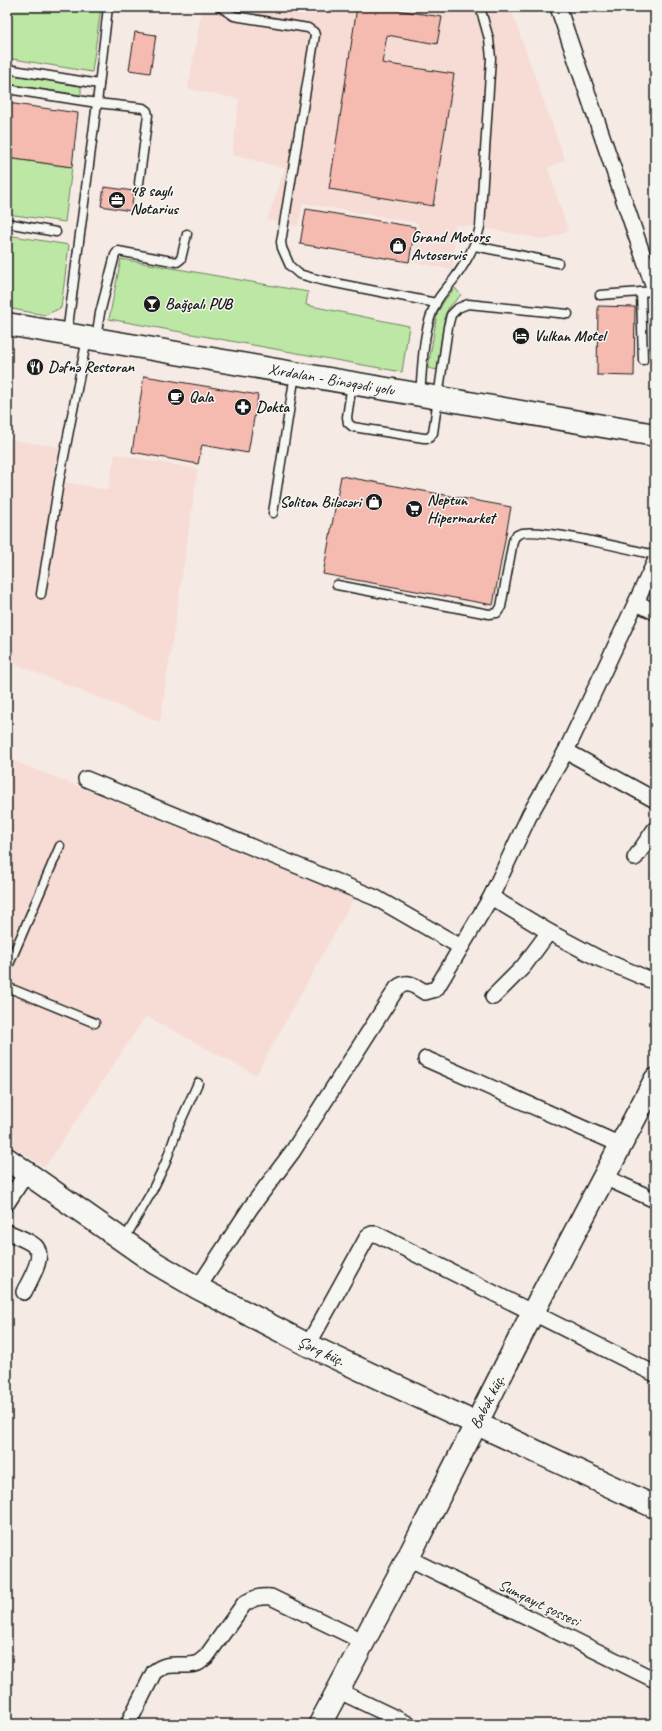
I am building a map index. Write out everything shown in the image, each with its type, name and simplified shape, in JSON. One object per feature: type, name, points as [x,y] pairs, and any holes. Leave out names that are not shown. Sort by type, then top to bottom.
[{"type":"main road","name":"Xırdalan - Binəqədi yolu","points":[[7,324],[429,395],[655,435]]},
{"type":"main road","name":"Babək küç.","points":[[320,1724],[408,1558],[533,1312],[655,1080]]},
{"type":"main road","name":"Şərq küç.","points":[[7,1159],[155,1263],[198,1288],[308,1344],[655,1507]]},
{"type":"street","points":[[558,7],[650,291]]},
{"type":"street","points":[[198,1288],[251,1207],[297,1145],[396,988],[402,983],[408,983],[425,992],[436,989],[491,897],[530,814],[566,751],[655,562]]},
{"type":"street","points":[[637,603],[655,612]]},
{"type":"street","points":[[566,751],[655,800]]},
{"type":"street","points":[[86,779],[369,895],[461,947]]},
{"type":"street","points":[[635,858],[655,829]]},
{"type":"street","points":[[491,897],[598,958],[655,982]]},
{"type":"street","points":[[493,997],[523,967],[550,932]]},
{"type":"street","points":[[426,1059],[621,1144]]},
{"type":"street","points":[[7,1203],[27,1172]]},
{"type":"street","points":[[604,1177],[652,1193]]},
{"type":"street","points":[[7,1232],[35,1246],[40,1252],[39,1259],[24,1292]]},
{"type":"street","points":[[308,1344],[366,1241],[372,1234],[376,1234],[655,1374]]},
{"type":"street","name":"Sumqayıt şossesi","points":[[408,1558],[655,1680]]},
{"type":"street","points":[[128,1724],[154,1672],[161,1667],[171,1664],[198,1663],[206,1657],[244,1604],[260,1596],[271,1597],[364,1642]]},
{"type":"street","points":[[338,1690],[408,1724]]},
{"type":"lane","points":[[41,594],[83,337],[97,103],[108,7]]},
{"type":"lane","points":[[220,7],[234,16],[308,28],[314,32],[315,35],[281,242],[285,257],[290,266],[299,274],[320,280],[436,303]]},
{"type":"lane","points":[[352,382],[347,417],[348,423],[353,426],[429,438],[432,433],[425,339],[436,303],[470,257],[480,228],[491,79],[491,58],[489,39],[480,7]]},
{"type":"lane","points":[[7,69],[99,84]]},
{"type":"lane","points":[[7,89],[97,103],[143,108],[147,111],[148,115],[139,183]]},
{"type":"lane","points":[[7,223],[56,232]]},
{"type":"lane","points":[[83,337],[100,313],[115,255],[118,251],[177,262],[181,259],[187,234]]},
{"type":"lane","points":[[475,246],[558,263]]},
{"type":"lane","points":[[600,295],[650,291],[644,360]]},
{"type":"lane","points":[[429,395],[448,327],[452,315],[458,308],[468,304],[568,314]]},
{"type":"lane","points":[[273,512],[295,373]]},
{"type":"lane","points":[[337,585],[489,614],[497,613],[501,607],[513,541],[518,534],[526,532],[561,535],[655,555]]},
{"type":"lane","points":[[7,969],[60,846]]},
{"type":"lane","points":[[7,986],[95,1023]]},
{"type":"lane","points":[[123,1241],[151,1193],[165,1164],[179,1125],[198,1083]]},
{"type":"shaded area","points":[[202,7],[510,7],[565,160],[548,168],[568,231],[546,240],[480,227],[455,225],[453,270],[413,262],[418,223],[303,203],[298,226],[267,220],[285,168],[232,155],[239,99],[188,89]]},
{"type":"shaded area","points":[[7,439],[59,447],[54,480],[108,490],[115,454],[198,469],[160,722],[7,661]]},
{"type":"shaded area","points":[[7,758],[354,898],[256,1075],[146,1016],[45,1167],[7,1143]]},
{"type":"green space","points":[[7,7],[101,7],[92,72],[7,58]]},
{"type":"green space","points":[[7,74],[81,86],[81,95],[7,84]]},
{"type":"green space","points":[[7,158],[72,167],[65,222],[7,214]]},
{"type":"green space","points":[[7,235],[69,245],[61,308],[45,315],[7,308]]},
{"type":"green space","points":[[121,259],[308,292],[306,305],[409,326],[402,372],[109,319]]},
{"type":"green space","points":[[455,288],[461,295],[449,307],[445,315],[437,370],[428,368],[437,314],[444,301]]},
{"type":"building","points":[[357,7],[377,7],[442,17],[437,44],[387,35],[382,63],[454,74],[433,206],[329,189]]},
{"type":"building","points":[[135,32],[156,35],[150,73],[129,70]]},
{"type":"building","points":[[7,103],[78,113],[72,167],[7,158]]},
{"type":"building","points":[[104,187],[134,191],[131,211],[101,206]]},
{"type":"building","points":[[306,209],[415,227],[409,262],[300,244]]},
{"type":"building","points":[[598,306],[635,307],[634,376],[597,375]]},
{"type":"building","points":[[144,376],[258,395],[248,453],[202,445],[198,464],[132,452]]},
{"type":"building","points":[[341,476],[511,507],[493,605],[323,574]]},
{"type":"place","name":"48 saylı Notarius","points":[[117,200]]},
{"type":"place","name":"Grand Motors Avtoservis","points":[[398,246]]},
{"type":"place","name":"Bağçalı PUB","points":[[152,304]]},
{"type":"place","name":"Vulkan Motel","points":[[521,336]]},
{"type":"place","name":"Dəfnə Restoran","points":[[35,367]]},
{"type":"place","name":"Qala","points":[[176,397]]},
{"type":"place","name":"Dokta","points":[[243,407]]},
{"type":"place","name":"Soliton Biləcəri","points":[[374,502]]},
{"type":"place","name":"Neptun Hipermarket","points":[[414,509]]}]
